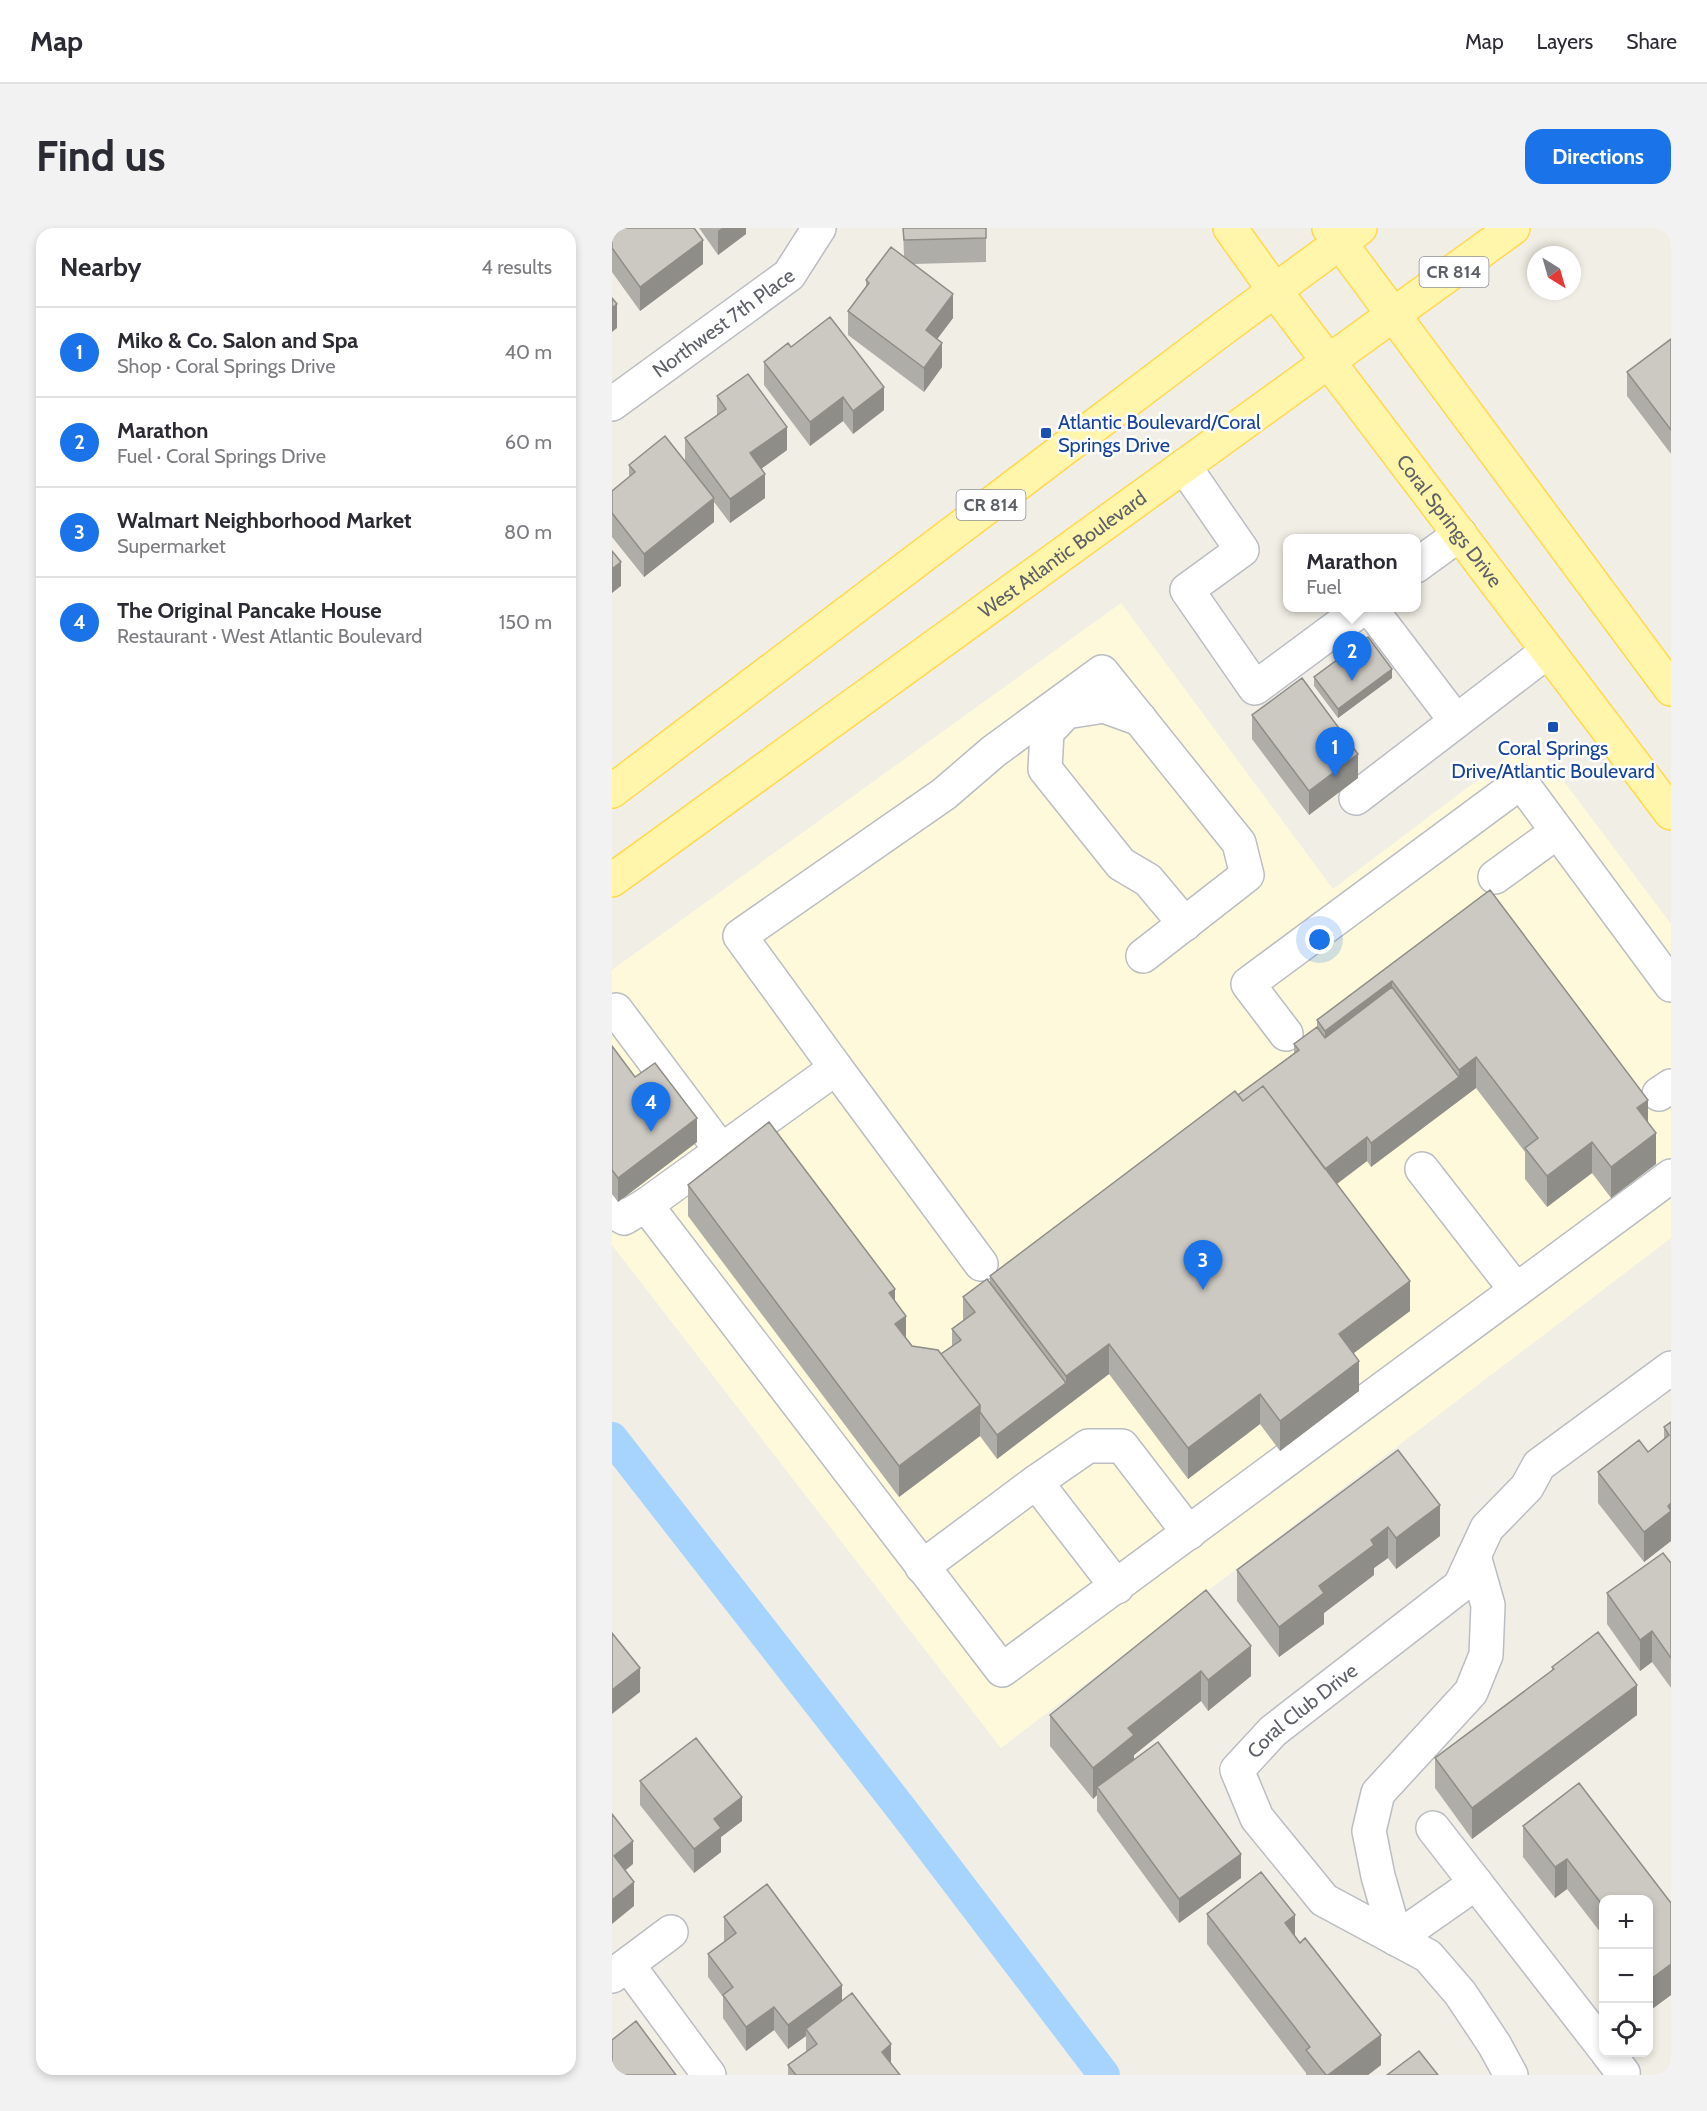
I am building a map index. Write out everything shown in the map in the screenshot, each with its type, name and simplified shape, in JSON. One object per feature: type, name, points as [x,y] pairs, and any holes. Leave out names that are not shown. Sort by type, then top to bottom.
[{"type":"main road","name":"Coral Springs Drive","points":[[1230,228],[1275,291],[1671,813]]},
{"type":"main road","name":"West Atlantic Boulevard","points":[[612,880],[1514,228]]},
{"type":"main road","name":"CR 814","points":[[612,791],[1275,291],[1343,233]]},
{"type":"main road","points":[[1343,233],[1394,315],[1671,689]]},
{"type":"street","name":"Northwest 7th Place","points":[[612,404],[789,275],[819,228]]},
{"type":"street","points":[[1184,466],[1242,550],[1187,590],[1255,688],[1358,612]]},
{"type":"street","points":[[1421,563],[1460,534]]},
{"type":"street","points":[[1373,612],[1456,721]]},
{"type":"street","points":[[1356,798],[1548,651]]},
{"type":"street","points":[[981,1264],[740,936],[944,794],[994,751],[1102,672],[1239,843],[1247,875],[1143,956]]},
{"type":"street","points":[[1140,719],[1104,706],[1066,712],[1047,732],[1045,769],[1121,864],[1149,880],[1185,924]]},
{"type":"street","points":[[1286,1034],[1248,984],[1521,782],[1671,985]]},
{"type":"street","points":[[1495,877],[1557,832]]},
{"type":"street","points":[[612,1013],[616,1010],[721,1150]]},
{"type":"street","points":[[612,1211],[624,1218],[646,1205],[836,1068]]},
{"type":"street","points":[[1422,1170],[1516,1290]]},
{"type":"street","points":[[646,1205],[1002,1670],[1671,1176]]},
{"type":"street","name":"Coral Club Drive","points":[[1511,2075],[1494,2044],[1460,1993],[1428,1956],[1324,1900],[1257,1818],[1237,1770],[1273,1731],[1460,1586],[1487,1528],[1527,1487],[1539,1465],[1671,1368]]},
{"type":"street","points":[[922,1567],[1088,1446],[1122,1446],[1189,1533]]},
{"type":"street","points":[[1036,1482],[1117,1587]]},
{"type":"street","points":[[1474,1556],[1488,1605],[1486,1656],[1471,1692],[1378,1793],[1370,1831],[1378,1876],[1396,1939],[1476,1883]]},
{"type":"street","points":[[1433,1828],[1599,2042]]},
{"type":"street","points":[[671,1932],[620,1971],[709,2075]]},
{"type":"street","points":[[1610,2057],[1622,2075]]},
{"type":"shaded area","points":[[1121,603],[1333,889],[1532,739],[1671,924],[1671,1238],[1001,1748],[612,1245],[612,970]]},
{"type":"building","points":[[612,228],[694,228],[703,240],[640,287],[612,248]]},
{"type":"building","points":[[903,228],[986,228],[986,238],[904,240]]},
{"type":"building","points":[[891,247],[953,294],[926,330],[942,343],[924,368],[848,311],[869,283],[866,280]]},
{"type":"building","points":[[612,298],[617,304],[612,308]]},
{"type":"building","points":[[830,317],[884,387],[853,411],[843,397],[810,422],[764,362],[788,343],[791,347]]},
{"type":"building","points":[[1671,339],[1671,430],[1627,372]]},
{"type":"building","points":[[748,374],[787,427],[750,453],[765,474],[730,499],[685,438],[726,409],[717,396]]},
{"type":"building","points":[[665,436],[714,498],[644,554],[612,513],[612,491],[635,472],[629,465]]},
{"type":"building","points":[[612,551],[621,562],[612,569]]},
{"type":"building","points":[[1368,637],[1392,669],[1338,709],[1314,677]]},
{"type":"building","points":[[1302,678],[1358,754],[1309,791],[1252,715]]},
{"type":"building","points":[[1490,890],[1648,1100],[1637,1108],[1656,1133],[1611,1167],[1592,1142],[1547,1176],[1525,1148],[1538,1138],[1476,1057],[1459,1070],[1392,981],[1325,1031],[1317,1020]]},
{"type":"building","points":[[1392,987],[1459,1077],[1371,1143],[1367,1137],[1325,1169],[1263,1086],[1243,1101],[1238,1095],[1299,1050],[1294,1044],[1317,1027],[1325,1038]]},
{"type":"building","points":[[612,1046],[635,1077],[655,1063],[697,1118],[618,1178],[612,1170]]},
{"type":"building","points":[[1263,1086],[1410,1281],[1339,1334],[1359,1361],[1280,1421],[1260,1394],[1188,1448],[1109,1344],[1066,1376],[990,1276],[1235,1091],[1243,1101]]},
{"type":"building","points":[[769,1122],[895,1289],[889,1293],[906,1316],[895,1324],[912,1346],[938,1350],[980,1405],[899,1466],[688,1185]]},
{"type":"building","points":[[987,1279],[1066,1383],[997,1435],[980,1412],[980,1405],[941,1354],[961,1340],[952,1329],[975,1312],[963,1297]]},
{"type":"building","points":[[1671,1422],[1671,1503],[1668,1506],[1671,1511],[1644,1532],[1598,1472],[1639,1440],[1648,1452],[1669,1435],[1664,1427]]},
{"type":"building","points":[[1398,1450],[1440,1505],[1396,1538],[1388,1527],[1371,1540],[1374,1545],[1319,1586],[1324,1593],[1279,1627],[1237,1570]]},
{"type":"building","points":[[1663,1553],[1671,1563],[1671,1658],[1652,1631],[1640,1640],[1607,1593]]},
{"type":"building","points":[[1206,1590],[1251,1646],[1208,1680],[1201,1671],[1128,1728],[1134,1735],[1093,1768],[1050,1715]]},
{"type":"building","points":[[1598,1632],[1637,1685],[1472,1808],[1435,1758],[1554,1669],[1552,1667]]},
{"type":"building","points":[[612,1633],[640,1668],[612,1690]]},
{"type":"building","points":[[696,1738],[742,1797],[714,1819],[721,1828],[694,1849],[640,1781]]},
{"type":"building","points":[[1158,1742],[1241,1854],[1179,1899],[1097,1787]]},
{"type":"building","points":[[1579,1783],[1671,1903],[1671,1964],[1653,1977],[1653,1895],[1599,1895],[1599,1901],[1567,1859],[1555,1867],[1523,1826]]},
{"type":"building","points":[[612,1814],[633,1841],[614,1856],[634,1882],[612,1900]]},
{"type":"building","points":[[1261,1872],[1295,1915],[1285,1923],[1300,1943],[1305,1938],[1381,2035],[1328,2075],[1306,2050],[1310,2047],[1207,1914]]},
{"type":"building","points":[[767,1884],[842,1985],[788,2025],[774,2007],[746,2027],[723,1995],[733,1987],[708,1954],[736,1933],[724,1917]]},
{"type":"building","points":[[852,1993],[891,2044],[882,2052],[900,2075],[796,2075],[788,2065],[817,2044],[806,2029]]},
{"type":"building","points":[[636,2021],[676,2075],[612,2075],[612,2040]]},
{"type":"building","points":[[1419,2051],[1438,2075],[1387,2075]]},
{"type":"waterway","points":[[612,1438],[903,1811],[1104,2075]]},
{"type":"place","name":"Atlantic Boulevard/Coral Springs Drive","points":[[1046,433]]},
{"type":"place","name":"Marathon","points":[[1352,681]]},
{"type":"place","name":"Coral Springs Drive/Atlantic Boulevard","points":[[1553,727]]},
{"type":"place","name":"Miko & Co. Salon and Spa","points":[[1335,777]]},
{"type":"place","name":"The Original Pancake House","points":[[651,1132]]},
{"type":"place","name":"Walmart Neighborhood Market","points":[[1203,1290]]}]
